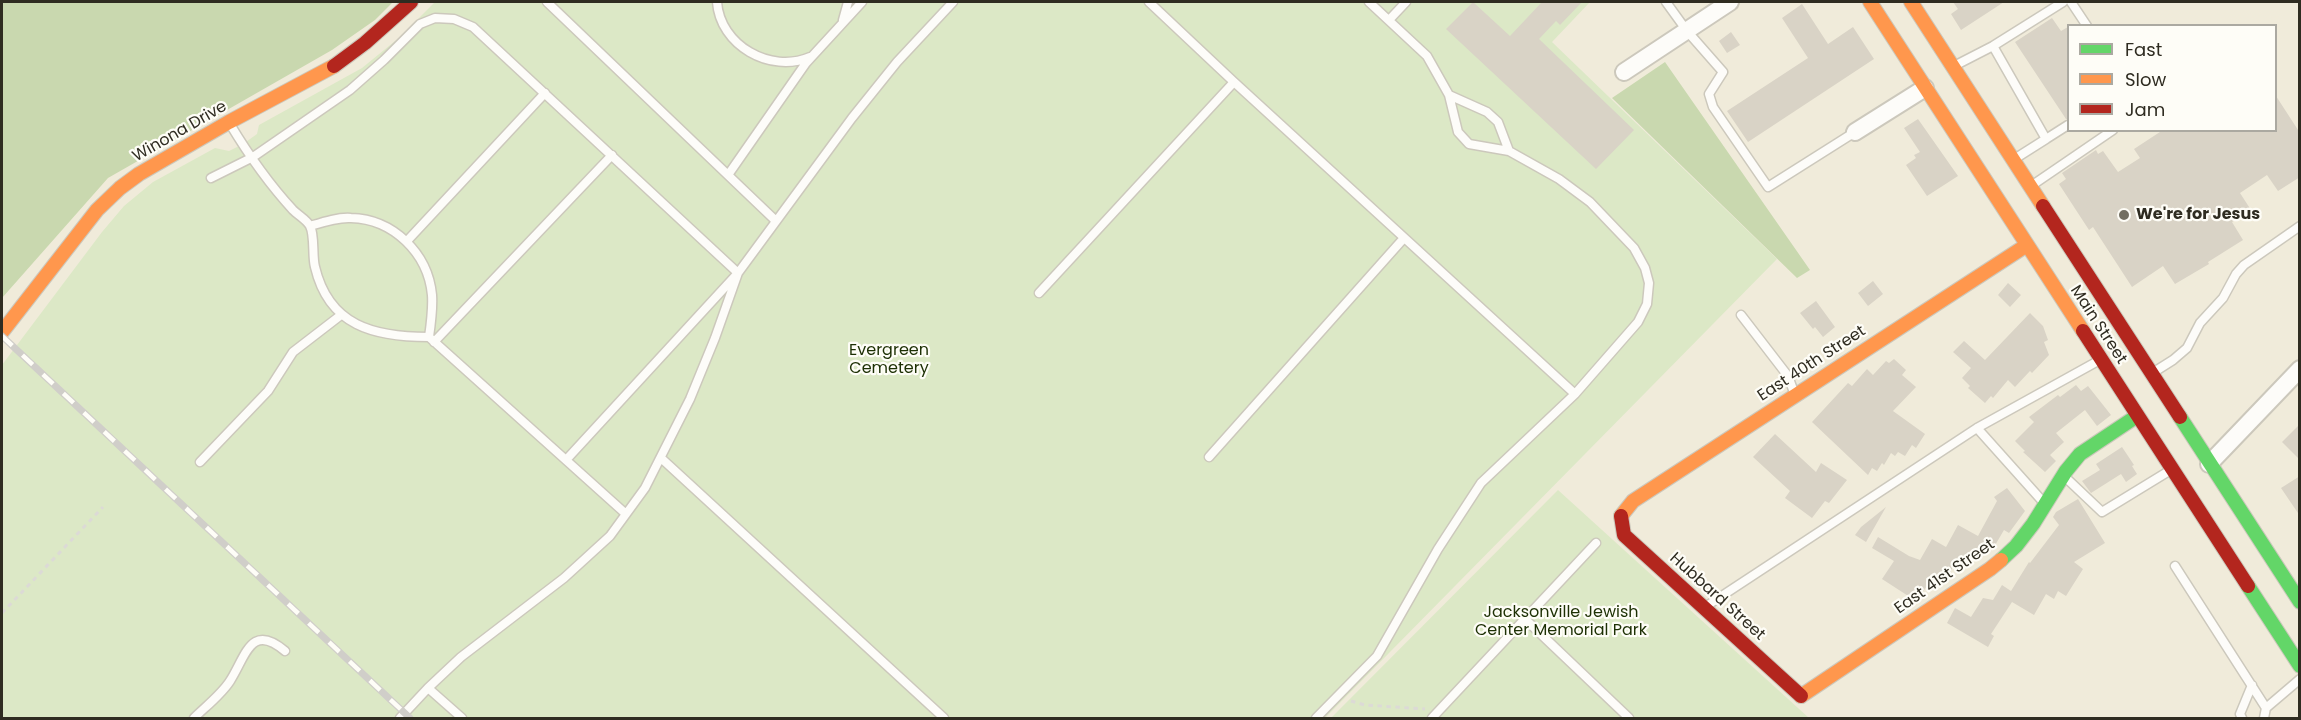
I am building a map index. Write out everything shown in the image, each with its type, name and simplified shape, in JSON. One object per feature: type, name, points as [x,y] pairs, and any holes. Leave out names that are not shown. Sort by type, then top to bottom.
[{"type":"street","name":"Winona Drive","points":[[2,332],[97,210],[120,188],[139,174],[229,122],[338,64],[411,2]]},
{"type":"street","points":[[1623,72],[1730,2]]},
{"type":"street","name":"Main Street","points":[[1870,2],[2300,666]]},
{"type":"street","name":"Main Street","points":[[1911,2],[2300,602]]},
{"type":"street","points":[[1855,132],[1924,88]]},
{"type":"street","name":"East 40th Street","points":[[1620,517],[1633,501],[2027,244]]},
{"type":"street","points":[[2053,285],[2108,344]]},
{"type":"street","points":[[2190,457],[2195,461],[2209,464],[2300,369]]},
{"type":"street","name":"East 41st Street","points":[[1801,696],[1990,570],[2016,546],[2080,453],[2138,416]]},
{"type":"street","name":"Hubbard Street","points":[[1620,517],[1624,535],[1801,696]]},
{"type":"lane","points":[[547,2],[776,220]]},
{"type":"lane","points":[[717,2],[723,25],[733,39],[746,50],[761,58],[776,62],[792,63],[812,56]]},
{"type":"lane","points":[[843,21],[848,2]]},
{"type":"lane","points":[[728,175],[812,56],[862,2]]},
{"type":"lane","points":[[566,460],[738,273],[882,81],[953,2]]},
{"type":"lane","points":[[1149,2],[1575,394]]},
{"type":"lane","points":[[1316,718],[1377,656],[1438,549],[1481,483],[1575,394],[1638,322],[1647,304],[1649,283],[1645,267],[1634,249],[1590,202],[1559,179],[1509,151],[1469,144],[1458,132],[1449,95],[1427,57],[1369,2]]},
{"type":"lane","points":[[1389,20],[1406,2]]},
{"type":"lane","points":[[1666,2],[1687,31],[1723,72],[1709,94],[1713,107],[1768,187],[1855,132]]},
{"type":"lane","points":[[1953,66],[1993,46],[2063,2]]},
{"type":"lane","points":[[2071,2],[2085,24]]},
{"type":"lane","points":[[211,178],[253,157],[350,90],[420,24],[435,18],[454,19],[473,27],[738,273]]},
{"type":"lane","points":[[1993,46],[2046,140]]},
{"type":"lane","points":[[1039,293],[1234,82]]},
{"type":"lane","points":[[406,241],[545,93]]},
{"type":"lane","points":[[1449,95],[1487,112],[1498,122],[1509,151]]},
{"type":"lane","points":[[229,122],[293,210],[310,226],[317,278],[324,294],[341,315],[371,330],[391,336],[431,339],[626,514]]},
{"type":"lane","points":[[2013,159],[2067,126]]},
{"type":"lane","points":[[2030,186],[2110,132]]},
{"type":"lane","points":[[431,339],[612,155]]},
{"type":"lane","points":[[310,226],[350,217],[369,219],[388,227],[406,241],[425,268],[432,293],[431,339]]},
{"type":"lane","points":[[2151,374],[2187,348],[2200,323],[2223,298],[2236,274],[2244,265],[2300,226]]},
{"type":"lane","points":[[1209,458],[1404,238]]},
{"type":"lane","points":[[400,718],[428,687],[461,657],[590,556],[610,536],[645,488],[690,399],[738,273]]},
{"type":"lane","points":[[200,462],[268,391],[293,352],[341,315]]},
{"type":"lane","points":[[1741,315],[1788,376],[1795,395]]},
{"type":"lane","points":[[1704,607],[1977,428],[2101,360]]},
{"type":"lane","points":[[1977,428],[2045,504]]},
{"type":"lane","points":[[661,458],[944,718]]},
{"type":"lane","points":[[2063,476],[2102,512],[2172,469]]},
{"type":"lane","points":[[1432,718],[1596,543]]},
{"type":"lane","points":[[2175,566],[2266,708]]},
{"type":"lane","points":[[1525,620],[1629,718]]},
{"type":"lane","points":[[194,718],[229,682],[248,648],[257,640],[274,641],[285,651]]},
{"type":"lane","points":[[2264,718],[2266,708],[2300,679]]},
{"type":"lane","points":[[2242,718],[2240,714],[2252,685]]},
{"type":"lane","points":[[428,687],[462,718]]},
{"type":"path","points":[[2,613],[103,507]]},
{"type":"path","points":[[1339,695],[1365,705],[1441,709]]},
{"type":"green space","points":[[2,2],[393,2],[375,20],[332,50],[108,178],[2,298]]},
{"type":"green space","name":"Evergreen Cemetery","points":[[435,2],[1590,2],[1552,42],[1777,259],[1325,718],[2,718],[2,365],[124,206],[153,182],[215,148],[229,151],[243,144],[257,134],[259,125],[362,68],[400,37]]},
{"type":"green space","points":[[1665,62],[1810,270],[1797,278],[1612,98]]},
{"type":"green space","name":"Jacksonville Jewish Center Memorial Park","points":[[1558,490],[1809,718],[1331,718]]},
{"type":"building","points":[[1473,2],[1510,36],[1542,2],[1582,2],[1560,25],[1556,21],[1539,39],[1634,130],[1596,169],[1446,29]]},
{"type":"building","points":[[1953,2],[2004,2],[1961,30],[1951,14],[1958,9]]},
{"type":"building","points":[[1802,4],[1828,44],[1853,27],[1874,59],[1748,142],[1727,111],[1808,58],[1782,18]]},
{"type":"building","points":[[2052,18],[2061,31],[2067,28],[2067,119],[2066,119],[2015,42]]},
{"type":"building","points":[[1731,32],[1740,45],[1727,53],[1719,41]]},
{"type":"building","points":[[2277,98],[2300,133],[2300,177],[2278,191],[2267,175],[2240,193],[2251,210],[2232,222],[2243,240],[2208,262],[2209,264],[2175,284],[2163,266],[2132,287],[2093,227],[2089,230],[2059,184],[2066,179],[2062,173],[2096,150],[2098,154],[2103,151],[2118,172],[2140,158],[2134,149],[2160,132],[2277,132]]},
{"type":"building","points":[[1918,119],[1958,176],[1927,196],[1906,165],[1916,158],[1914,155],[1920,152],[1904,128]]},
{"type":"building","points":[[1873,281],[1883,294],[1868,306],[1858,293]]},
{"type":"building","points":[[2008,283],[2021,295],[2010,307],[1998,295]]},
{"type":"building","points":[[1816,301],[1835,327],[1823,337],[1800,313]]},
{"type":"building","points":[[2030,313],[2043,326],[2048,340],[2044,342],[2049,355],[2015,387],[2008,380],[1993,398],[1991,396],[1985,403],[1968,388],[1970,386],[1962,378],[1971,368],[1953,352],[1964,341],[1985,360]]},
{"type":"building","points":[[1894,359],[1906,370],[1902,375],[1916,387],[1893,411],[1925,434],[1916,448],[1912,445],[1905,456],[1898,452],[1895,456],[1891,453],[1884,465],[1882,463],[1877,471],[1872,468],[1868,475],[1812,422],[1848,383],[1852,386],[1867,369],[1873,375],[1886,361],[1889,363]]},
{"type":"building","points":[[2076,385],[2081,391],[2088,386],[2111,415],[2097,426],[2085,410],[2056,433],[2064,442],[2050,455],[2056,461],[2045,472],[2023,452],[2025,451],[2015,441],[2034,422],[2029,417],[2058,395],[2060,397]]},
{"type":"building","points":[[2300,424],[2300,460],[2282,442]]},
{"type":"building","points":[[1775,434],[1816,472],[1821,463],[1847,480],[1829,503],[1825,501],[1812,518],[1785,498],[1790,491],[1753,457]]},
{"type":"building","points":[[2122,447],[2137,474],[2126,482],[2121,474],[2091,493],[2082,481],[2100,470],[2096,464]]},
{"type":"building","points":[[2300,476],[2300,516],[2281,488]]},
{"type":"building","points":[[2007,488],[2025,511],[2009,533],[2004,530],[1994,547],[1986,555],[1974,549],[1962,568],[1955,564],[1942,585],[1935,589],[1928,585],[1916,601],[1882,579],[1894,561],[1872,548],[1878,537],[1920,560],[1932,539],[1946,547],[1958,525],[1978,536],[1997,501],[1994,497]]},
{"type":"building","points":[[2078,499],[2105,543],[2074,562],[2083,569],[2066,596],[2058,591],[2054,599],[2046,594],[2034,615],[2012,602],[1991,634],[1994,636],[1988,647],[1947,623],[1955,608],[1971,617],[1983,598],[1993,600],[2002,585],[2011,591],[2029,562],[2059,525],[2053,517],[2056,512]]},
{"type":"building","points":[[1886,507],[1866,542],[1855,535],[1861,527]]},
{"type":"railway","points":[[2,336],[410,718]]},
{"type":"traffic: fast","points":[[2001,560],[2016,546],[2033,524],[2066,471],[2080,454],[2137,416]]},
{"type":"traffic: fast","points":[[2180,417],[2300,602]]},
{"type":"traffic: fast","points":[[2248,586],[2300,666]]},
{"type":"traffic: slow","points":[[1870,2],[2083,331]]},
{"type":"traffic: slow","points":[[1911,2],[2043,206]]},
{"type":"traffic: slow","points":[[2,332],[97,210],[120,188],[139,174],[229,122],[334,66]]},
{"type":"traffic: slow","points":[[1621,516],[1633,501],[2027,245]]},
{"type":"traffic: slow","points":[[1801,696],[2001,560]]},
{"type":"traffic: jam","points":[[334,66],[365,43],[411,2]]},
{"type":"traffic: jam","points":[[2043,206],[2180,417]]},
{"type":"traffic: jam","points":[[2083,331],[2248,586]]},
{"type":"traffic: jam","points":[[1621,516],[1624,535],[1801,696]]},
{"type":"place","name":"We're for Jesus","points":[[2124,215]]}]
